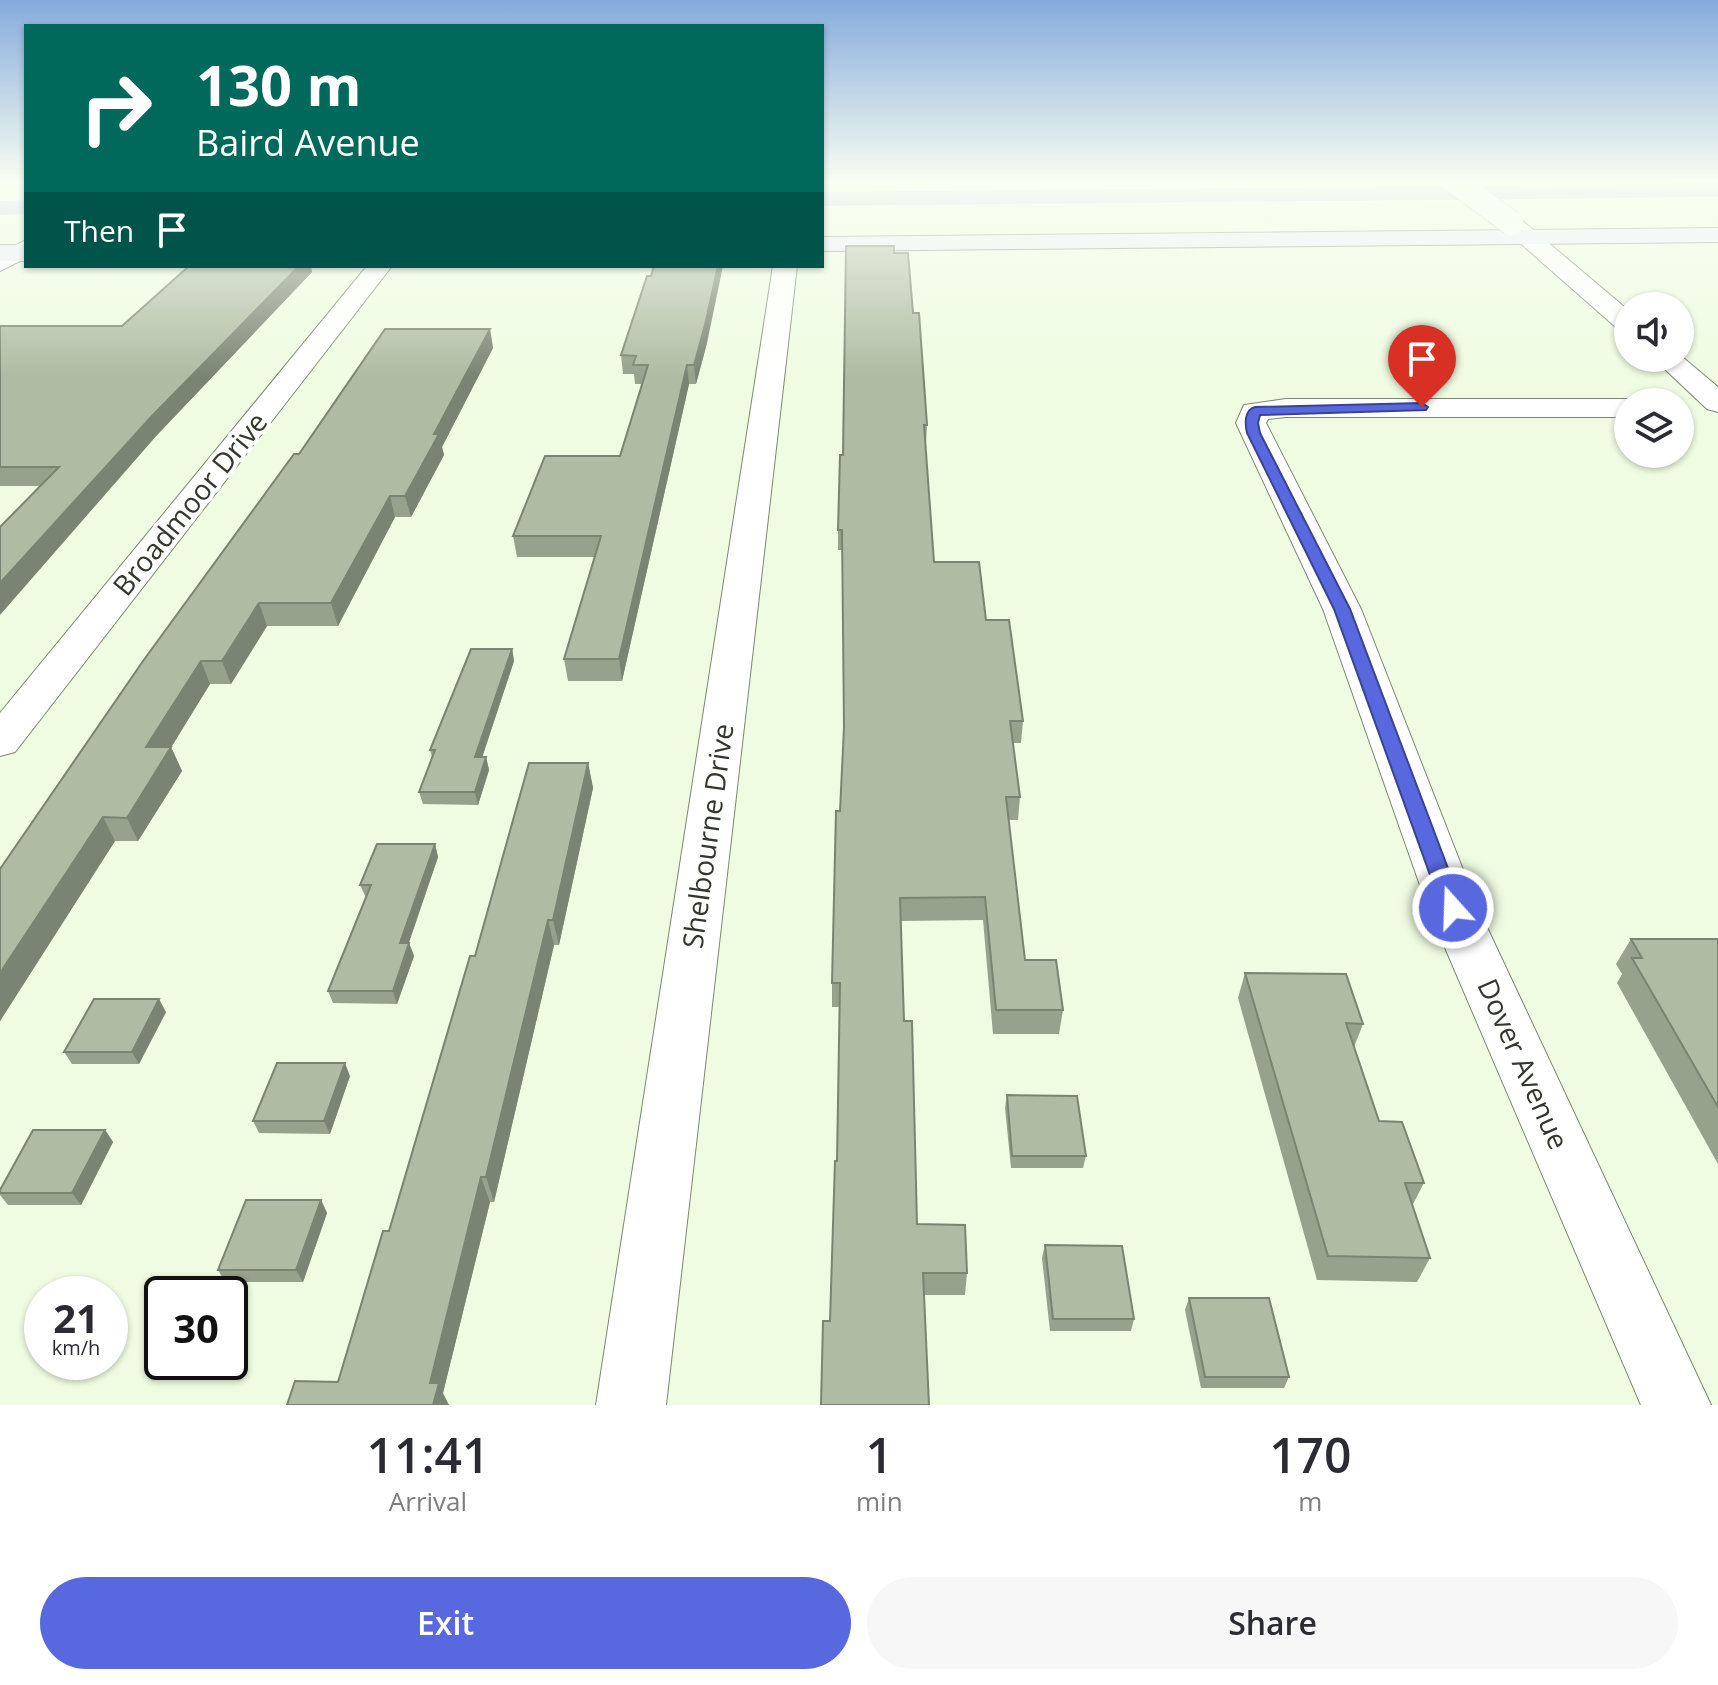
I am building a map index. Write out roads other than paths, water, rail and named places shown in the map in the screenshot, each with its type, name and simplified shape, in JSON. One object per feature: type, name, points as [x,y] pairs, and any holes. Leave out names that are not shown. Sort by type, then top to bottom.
[{"type":"street","points":[[1538,246],[1614,312]]},
{"type":"street","name":"Broadmoor Drive","points":[[0,742],[378,268]]},
{"type":"street","name":"Shelbourne Drive","points":[[631,1405],[785,268]]},
{"type":"street","points":[[1682,372],[1718,406]]},
{"type":"street","points":[[1694,408],[1718,406]]},
{"type":"street","name":"Dover Avenue","points":[[1614,408],[1422,407],[1255,411],[1251,423],[1253,433],[1342,609],[1453,908],[1676,1405]]}]
